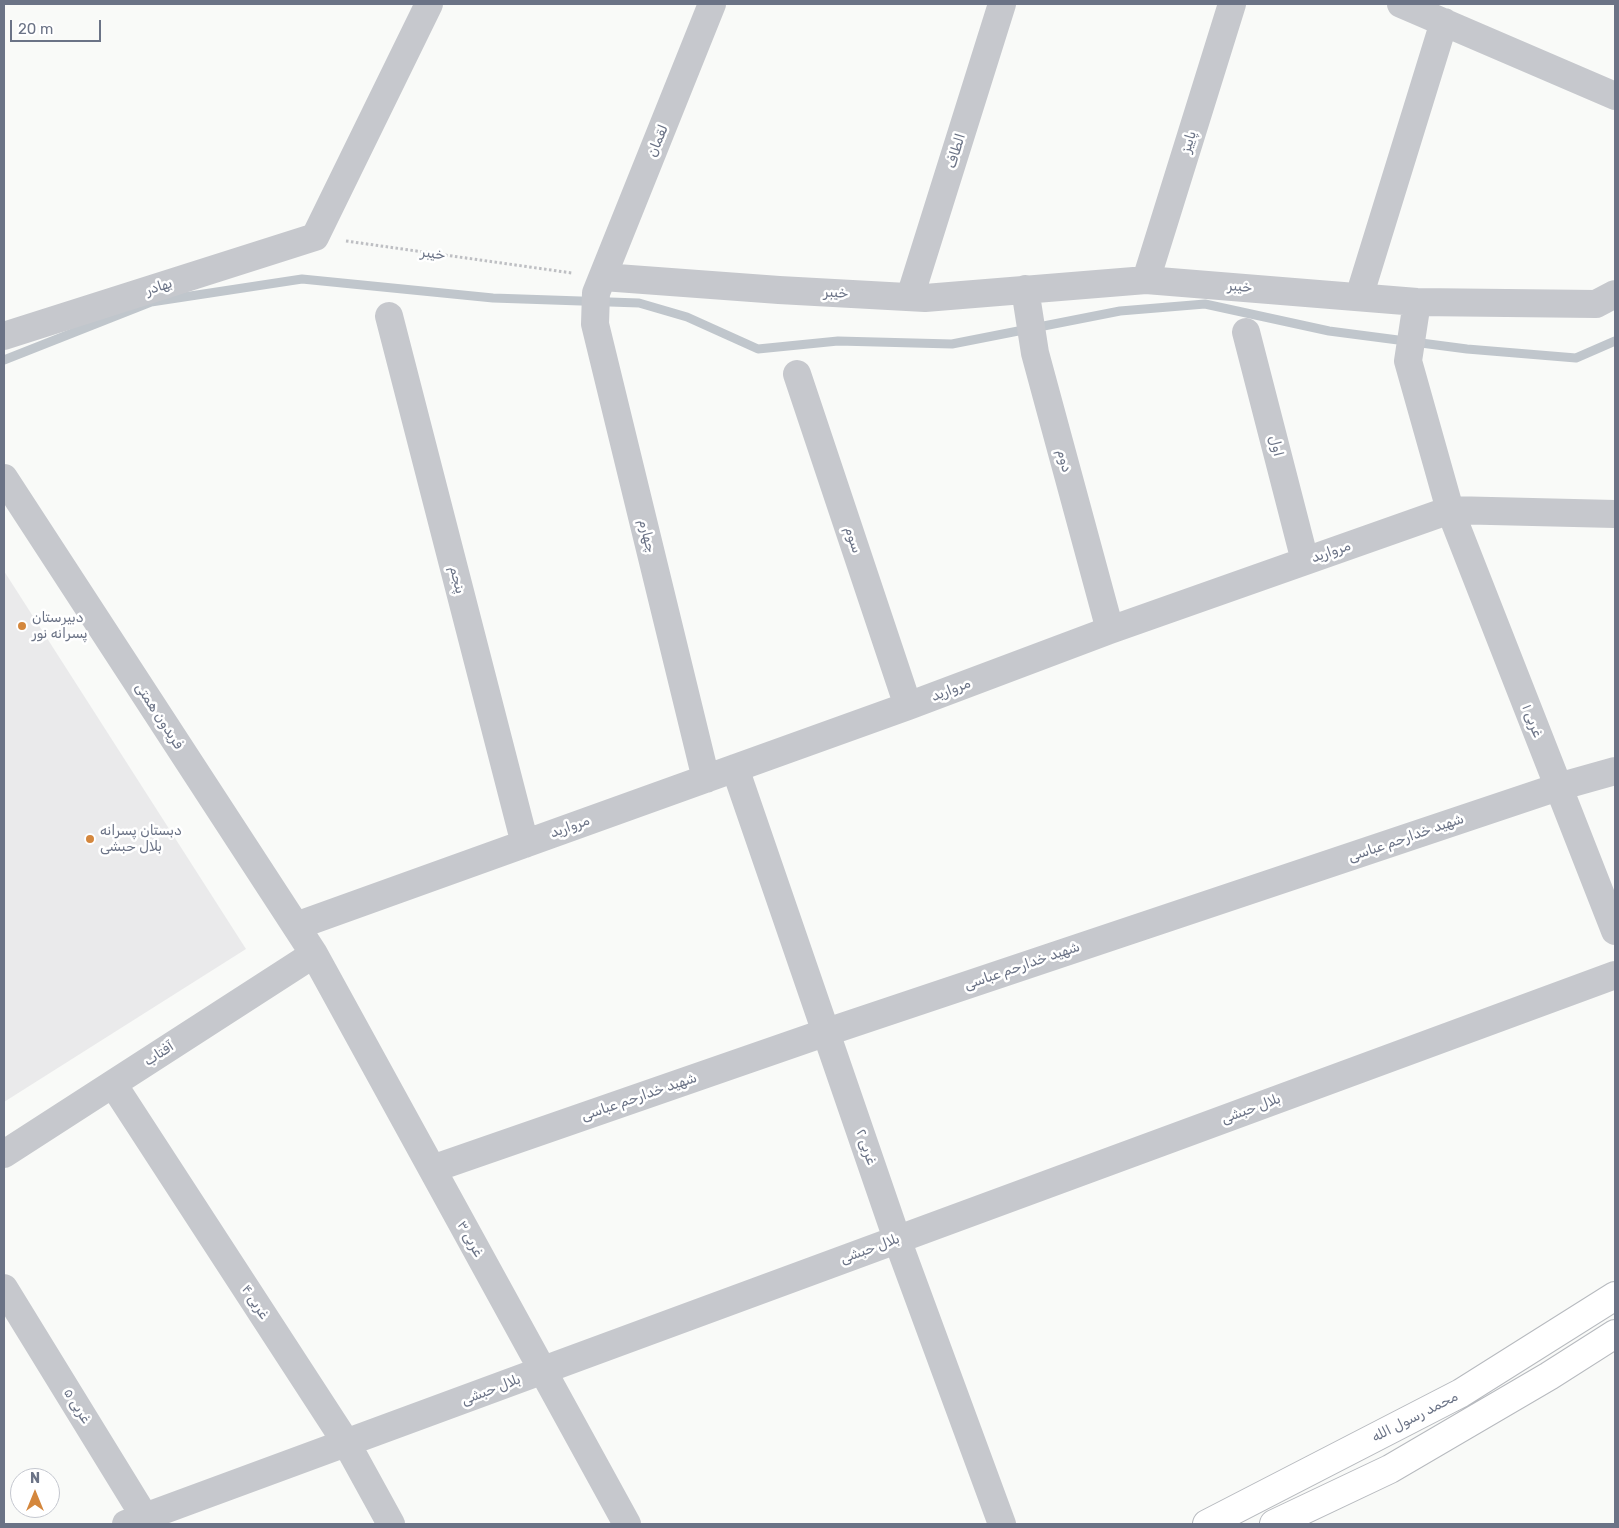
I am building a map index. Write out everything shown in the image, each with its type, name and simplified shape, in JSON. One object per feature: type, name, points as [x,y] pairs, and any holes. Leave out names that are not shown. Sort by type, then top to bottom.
[{"type":"main road","name":"محمد رسول الله","points":[[1207,1524],[1461,1393],[1615,1296]]},
{"type":"main road","points":[[1274,1524],[1390,1469],[1550,1376],[1615,1334]]},
{"type":"street","points":[[315,237],[429,4]]},
{"type":"street","name":"لقمان","points":[[599,285],[712,4]]},
{"type":"street","name":"الطاف","points":[[910,297],[1002,4]]},
{"type":"street","name":"پاییز","points":[[1146,280],[1232,4]]},
{"type":"street","points":[[1400,4],[1615,96]]},
{"type":"street","points":[[1359,297],[1444,22]]},
{"type":"street","name":"بهادر","points":[[4,336],[315,237]]},
{"type":"street","name":"خیبر","points":[[599,285],[925,298],[1146,280],[1359,297],[1415,307],[1596,304],[1615,294]]},
{"type":"street","name":"چهارم","points":[[599,285],[595,324],[706,778]]},
{"type":"street","name":"دوم","points":[[1025,291],[1035,353],[1110,630]]},
{"type":"street","name":"۱ غربی","points":[[1415,307],[1408,361],[1450,510],[1615,931]]},
{"type":"street","name":"پنجم","points":[[389,316],[525,844]]},
{"type":"street","name":"اول","points":[[1246,332],[1305,561]]},
{"type":"street","name":"سوم","points":[[797,374],[908,706]]},
{"type":"street","name":"فریدون همتی","points":[[4,478],[314,954]]},
{"type":"street","name":"مروارید","points":[[296,926],[908,706],[1110,630],[1450,510],[1615,514]]},
{"type":"street","name":"۲ غربی","points":[[735,768],[897,1239],[1002,1524]]},
{"type":"street","name":"شهید خدارحم عباسی","points":[[432,1169],[826,1032],[1558,787],[1615,771]]},
{"type":"street","name":"آفتاب","points":[[4,1154],[314,954]]},
{"type":"street","name":"۳ غربی","points":[[314,954],[627,1524]]},
{"type":"street","name":"بلال حبشی","points":[[140,1522],[542,1370],[1615,975]]},
{"type":"street","name":"۴ غربی","points":[[113,1084],[347,1444],[391,1524]]},
{"type":"street","name":"۵ غربی","points":[[4,1288],[140,1522]]},
{"type":"path","name":"خیبر","points":[[315,237],[599,285]]},
{"type":"shaded area","name":"دبستان پسرانه بلال حبشی","points":[[4,571],[246,949],[4,1102]]},
{"type":"waterway","points":[[4,360],[151,302],[302,279],[493,298],[639,303],[687,317],[758,349],[838,341],[952,344],[1120,311],[1205,304],[1329,331],[1467,349],[1576,358],[1615,341]]},
{"type":"place","name":"دبیرستان پسرانه نور","points":[[22,626]]},
{"type":"place","name":"دبستان پسرانه بلال حبشی","points":[[90,839]]}]
